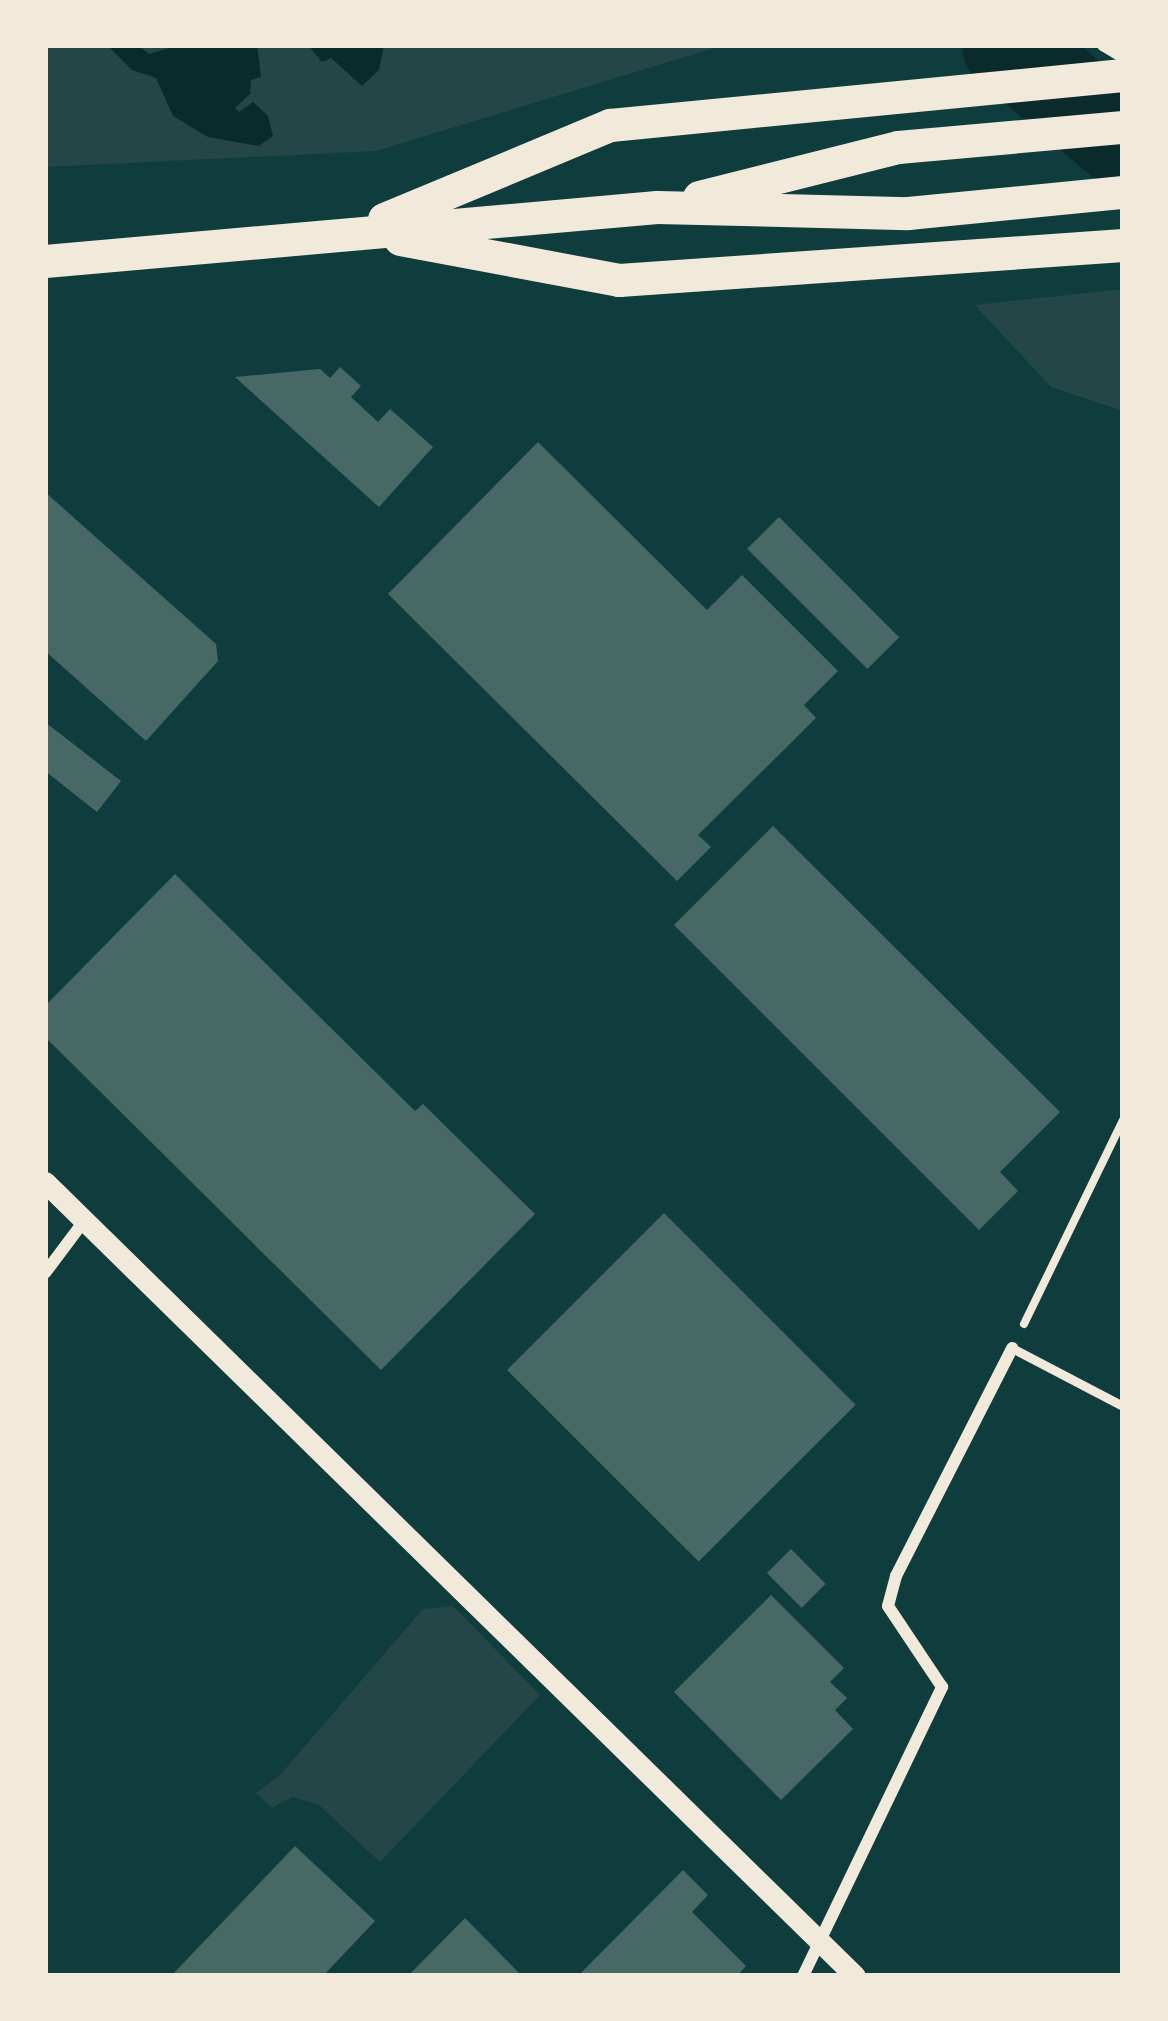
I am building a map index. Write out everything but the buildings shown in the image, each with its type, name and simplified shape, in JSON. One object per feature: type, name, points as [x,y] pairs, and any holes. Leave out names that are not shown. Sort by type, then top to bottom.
[{"type":"highway","points":[[356,231],[610,124],[825,104],[1115,63]]},
{"type":"highway","points":[[657,207],[898,147],[1123,127]]},
{"type":"highway","points":[[45,261],[657,207],[908,213],[1123,192]]},
{"type":"highway","points":[[356,231],[619,280],[1123,245]]},
{"type":"street","points":[[45,1182],[856,1976]]},
{"type":"street","points":[[45,1273],[84,1221]]},
{"type":"street","points":[[803,1976],[942,1687],[888,1606],[896,1576],[1012,1348]]},
{"type":"lane","points":[[1012,1348],[1123,1406]]},
{"type":"path","points":[[1012,1348],[1123,1120]]},
{"type":"shaded area","points":[[45,45],[724,45],[376,151],[45,167]]},
{"type":"shaded area","points":[[107,45],[137,45],[149,54],[180,45],[257,45],[261,77],[251,80],[250,94],[235,108],[239,112],[253,102],[268,116],[273,136],[259,146],[208,137],[173,116],[156,78],[132,70]]},
{"type":"shaded area","points":[[308,45],[384,45],[379,70],[362,86],[331,58],[322,62]]},
{"type":"shaded area","points":[[1123,289],[1123,411],[1051,387],[975,305]]},
{"type":"shaded area","points":[[453,1606],[540,1695],[380,1862],[319,1805],[293,1797],[272,1808],[256,1793],[280,1775],[423,1609]]},
{"type":"waterway","points":[[1008,45],[1123,142]]}]
